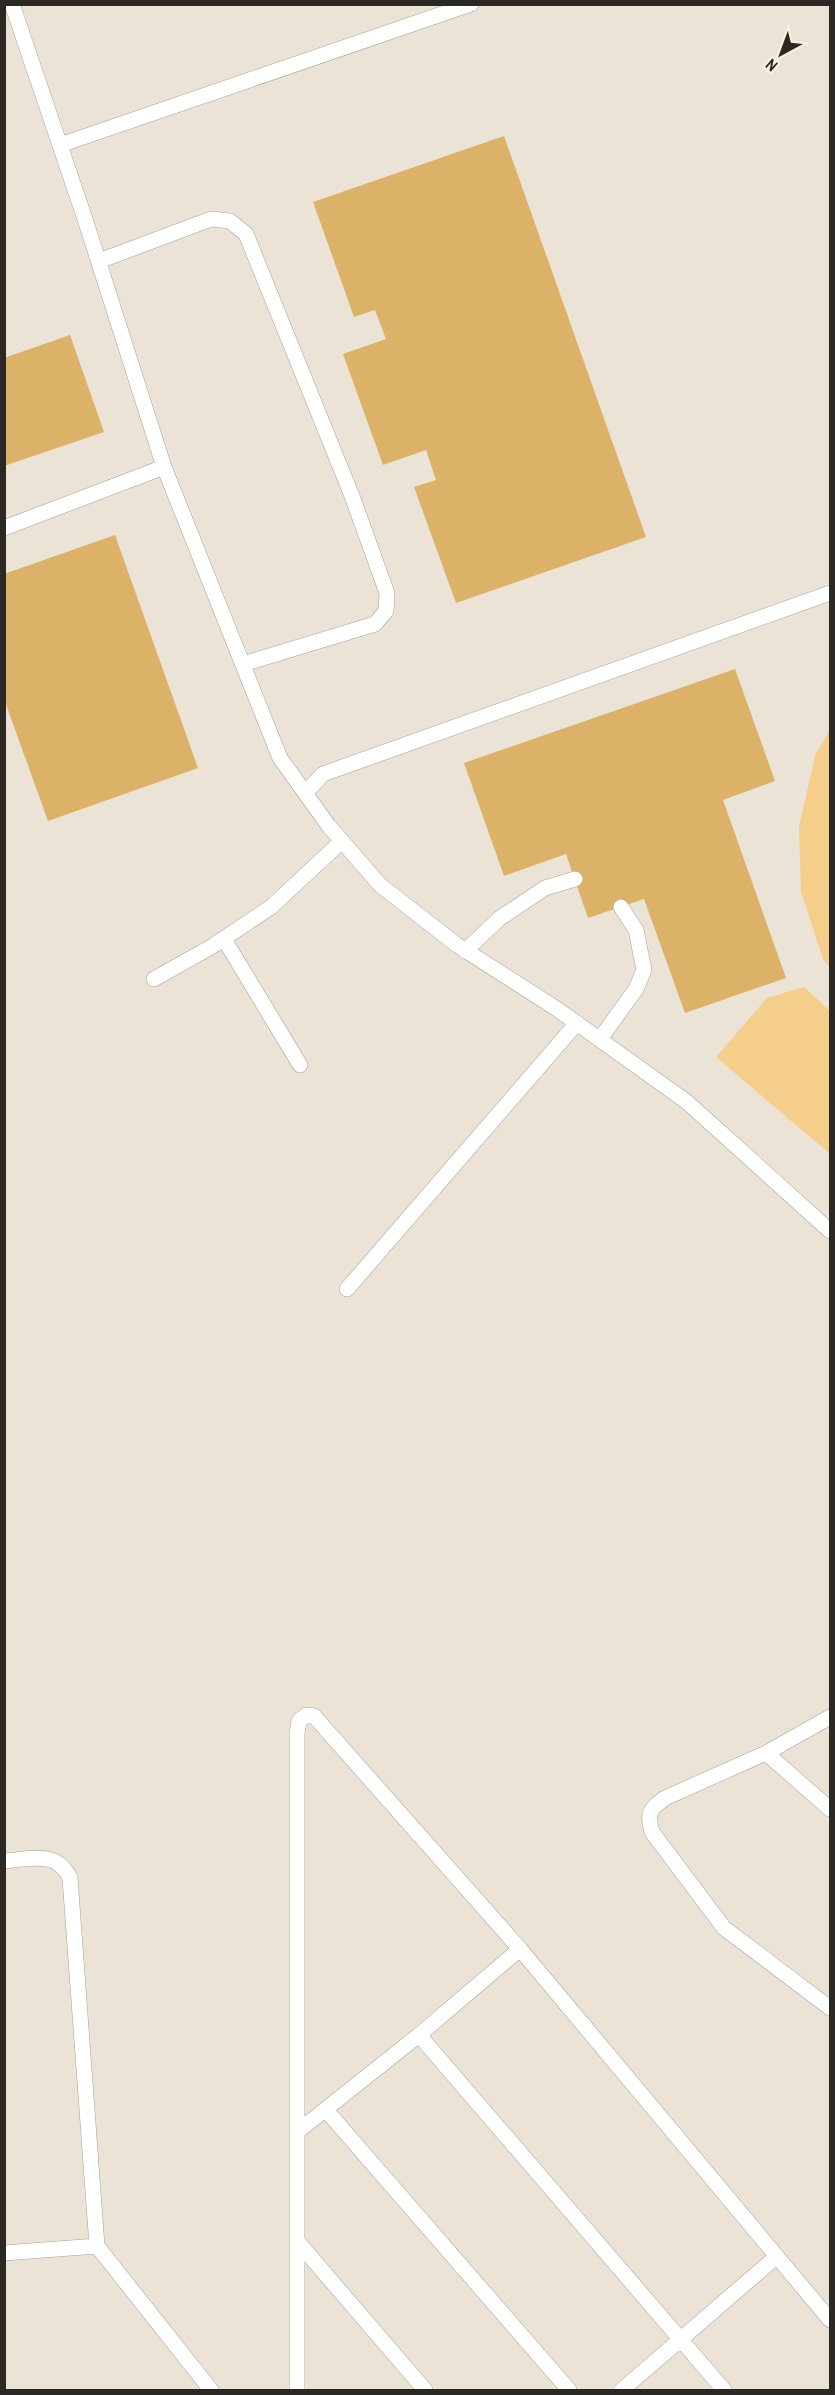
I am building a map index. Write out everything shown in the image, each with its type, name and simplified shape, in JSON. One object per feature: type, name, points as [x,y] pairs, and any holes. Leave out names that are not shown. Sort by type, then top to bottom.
[{"type":"lane","points":[[12,4],[99,261],[164,467],[280,758],[342,841],[380,885],[465,951],[577,1023],[687,1102],[831,1231]]},
{"type":"lane","points":[[60,145],[471,4]]},
{"type":"lane","points":[[99,261],[211,219],[230,221],[246,234],[352,496],[387,593],[386,610],[375,624],[243,664]]},
{"type":"lane","points":[[4,528],[164,467]]},
{"type":"lane","points":[[305,793],[323,774],[831,593]]},
{"type":"lane","points":[[154,979],[224,939],[271,907],[342,841]]},
{"type":"lane","points":[[465,951],[501,918],[545,888],[575,879]]},
{"type":"lane","points":[[600,1039],[636,989],[644,970],[636,930],[621,907]]},
{"type":"lane","points":[[224,939],[300,1065]]},
{"type":"lane","points":[[347,1289],[577,1023]]},
{"type":"lane","points":[[297,2391],[297,1733],[300,1721],[306,1714],[314,1716],[520,1948],[831,2320]]},
{"type":"lane","points":[[831,1717],[766,1753],[666,1798],[652,1808],[648,1818],[652,1832],[724,1928],[831,2008]]},
{"type":"lane","points":[[766,1753],[831,1809]]},
{"type":"lane","points":[[4,1861],[48,1858],[64,1867],[70,1878],[97,2246],[211,2391]]},
{"type":"lane","points":[[297,2132],[419,2035],[520,1948]]},
{"type":"lane","points":[[419,2035],[724,2391]]},
{"type":"lane","points":[[326,2110],[569,2391]]},
{"type":"lane","points":[[297,2241],[425,2391]]},
{"type":"lane","points":[[4,2253],[97,2246]]},
{"type":"lane","points":[[622,2391],[776,2257]]},
{"type":"shaded area","points":[[830,729],[830,968],[823,959],[801,892],[799,827],[815,756]]},
{"type":"shaded area","points":[[804,987],[830,1011],[830,1154],[716,1057],[767,998]]},
{"type":"building","points":[[504,136],[646,537],[456,603],[414,487],[436,480],[426,450],[383,465],[343,354],[386,339],[375,310],[354,317],[313,202]]},
{"type":"building","points":[[70,335],[104,432],[4,466],[4,358]]},
{"type":"building","points":[[115,535],[198,768],[48,821],[4,699],[4,574]]},
{"type":"building","points":[[735,669],[775,781],[723,800],[786,978],[685,1013],[644,899],[588,918],[566,854],[504,876],[464,763]]}]
